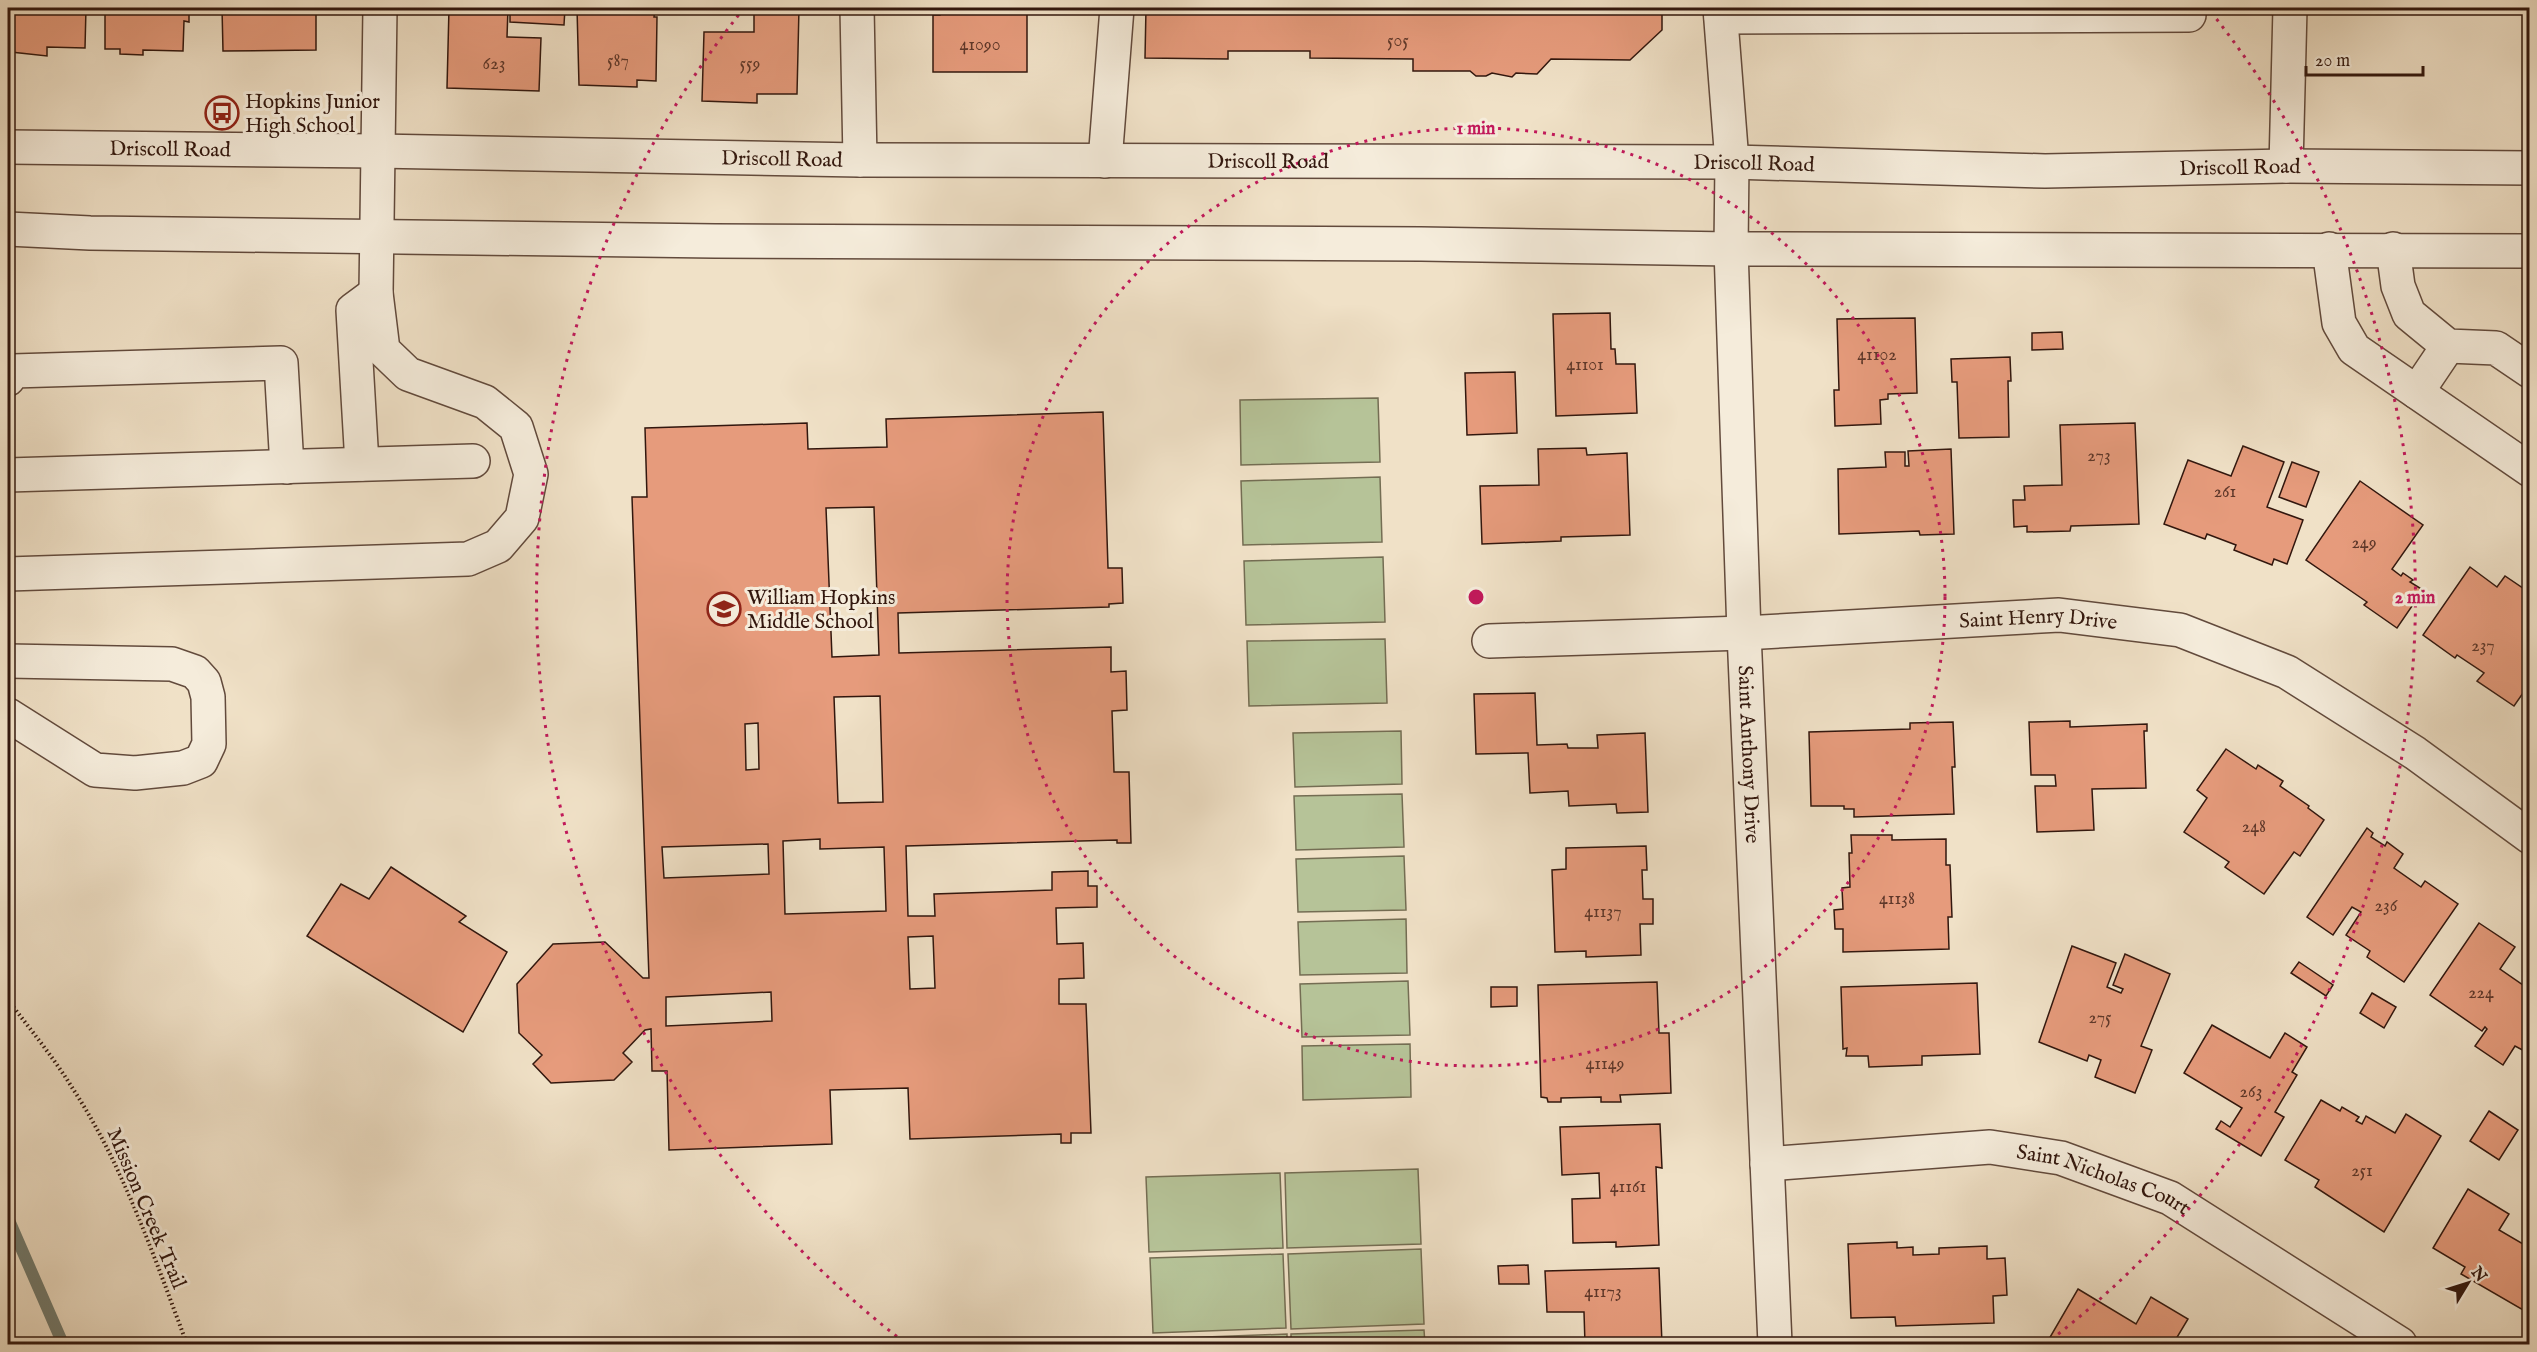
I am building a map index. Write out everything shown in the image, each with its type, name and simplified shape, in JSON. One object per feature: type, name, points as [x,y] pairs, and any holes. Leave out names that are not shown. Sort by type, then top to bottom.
[{"type":"street","points":[[8,574],[468,559],[498,546],[522,518],[531,474],[516,427],[485,402],[408,374],[383,350],[376,293],[380,8]]},
{"type":"street","points":[[857,8],[860,159]]},
{"type":"street","points":[[1105,160],[1116,8]]},
{"type":"street","points":[[1721,12],[2126,12],[2189,15],[2189,8]]},
{"type":"street","points":[[2286,166],[2290,8]]},
{"type":"street","name":"Saint Anthony Drive","points":[[1721,12],[1732,162],[1731,249],[1744,633],[1775,1344]]},
{"type":"street","name":"Driscoll Road","points":[[8,147],[860,159],[1732,162],[2045,171],[2286,166],[2529,168]]},
{"type":"street","points":[[8,229],[90,233],[376,238],[1421,244],[1731,249],[2529,251]]},
{"type":"street","points":[[2329,249],[2339,323],[2354,349],[2529,470]]},
{"type":"street","points":[[2393,249],[2397,286],[2409,314],[2448,346],[2496,348],[2529,371]]},
{"type":"street","points":[[362,464],[353,310],[376,293]]},
{"type":"street","points":[[2417,392],[2448,346]]},
{"type":"street","points":[[8,379],[13,371],[280,363],[287,467]]},
{"type":"street","points":[[8,475],[472,461]]},
{"type":"street","name":"Saint Henry Drive","points":[[1489,641],[1744,633],[2059,615],[2180,630],[2287,672],[2415,753],[2529,837]]},
{"type":"street","points":[[8,661],[172,664],[195,672],[204,682],[208,697],[209,744],[201,761],[183,768],[135,773],[95,770],[8,715]]},
{"type":"street","name":"Saint Nicholas Court","points":[[1767,1164],[1990,1147],[2061,1158],[2170,1198],[2400,1344]]},
{"type":"path","name":"Mission Creek Trail","points":[[8,1000],[73,1088],[101,1137],[129,1195],[187,1344]]},
{"type":"green space","points":[[1378,398],[1380,462],[1241,465],[1240,400]]},
{"type":"green space","points":[[1380,477],[1382,542],[1243,545],[1241,481]]},
{"type":"green space","points":[[1383,557],[1385,622],[1246,625],[1244,561]]},
{"type":"green space","points":[[1385,639],[1387,703],[1249,706],[1247,641]]},
{"type":"green space","points":[[1401,731],[1402,784],[1295,787],[1293,733]]},
{"type":"green space","points":[[1402,794],[1404,847],[1296,850],[1294,796]]},
{"type":"green space","points":[[1404,856],[1406,910],[1298,912],[1296,859]]},
{"type":"green space","points":[[1406,919],[1407,973],[1300,975],[1298,922]]},
{"type":"green space","points":[[1408,981],[1410,1035],[1302,1037],[1300,984]]},
{"type":"green space","points":[[1410,1044],[1411,1097],[1303,1100],[1302,1046]]},
{"type":"green space","points":[[1418,1169],[1421,1244],[1287,1248],[1285,1173]]},
{"type":"green space","points":[[1280,1173],[1283,1248],[1149,1252],[1146,1177]]},
{"type":"green space","points":[[1421,1249],[1424,1324],[1291,1329],[1288,1254]]},
{"type":"green space","points":[[1283,1254],[1286,1328],[1153,1333],[1150,1258]]},
{"type":"green space","points":[[1424,1330],[1425,1344],[1291,1344],[1291,1334]]},
{"type":"green space","points":[[1287,1334],[1287,1344],[1153,1344],[1153,1339]]},
{"type":"building","points":[[8,8],[86,8],[85,48],[47,47],[47,56],[11,52],[11,47],[8,47]]},
{"type":"building","points":[[105,8],[189,8],[189,22],[184,21],[183,51],[143,50],[143,55],[120,54],[120,49],[105,49]]},
{"type":"building","points":[[222,8],[316,8],[316,50],[223,51]]},
{"type":"building","points":[[449,8],[508,8],[507,37],[541,38],[539,91],[447,88]]},
{"type":"building","points":[[514,8],[565,8],[564,25],[510,22],[510,10]]},
{"type":"building","points":[[577,8],[655,8],[654,17],[657,17],[656,81],[637,80],[637,87],[579,85]]},
{"type":"building","points":[[754,8],[799,8],[797,94],[757,94],[757,103],[702,101],[704,32],[754,32]]},
{"type":"building","points":[[940,8],[1027,8],[1027,72],[933,72],[933,15],[940,15]]},
{"type":"building","points":[[1146,8],[1662,8],[1662,30],[1630,60],[1551,59],[1537,74],[1516,73],[1512,77],[1492,73],[1486,76],[1476,76],[1470,71],[1413,71],[1413,59],[1310,58],[1310,51],[1228,51],[1228,59],[1145,58]]},
{"type":"building","points":[[1610,313],[1611,349],[1615,349],[1616,364],[1635,364],[1637,413],[1556,416],[1553,314]]},
{"type":"building","points":[[1915,318],[1917,393],[1888,394],[1888,399],[1880,400],[1881,424],[1835,426],[1834,390],[1839,390],[1837,319]]},
{"type":"building","points":[[2062,332],[2063,349],[2032,350],[2032,333]]},
{"type":"building","points":[[2010,357],[2009,437],[1959,438],[1957,382],[1952,382],[1951,359]]},
{"type":"building","points":[[1515,372],[1517,433],[1467,435],[1465,373]]},
{"type":"building","points":[[1103,412],[1108,568],[1122,568],[1123,603],[1109,604],[1109,607],[898,613],[899,653],[1111,647],[1111,672],[1126,671],[1127,710],[1112,711],[1114,772],[1129,772],[1131,843],[1117,843],[1117,840],[906,846],[908,916],[935,916],[934,894],[1052,890],[1052,872],[1088,871],[1088,886],[1097,886],[1097,907],[1056,908],[1057,944],[1083,943],[1084,978],[1059,979],[1059,1004],[1086,1004],[1091,1133],[1071,1133],[1071,1143],[1061,1143],[1061,1134],[910,1139],[908,1088],[830,1090],[832,1144],[669,1150],[667,1071],[652,1071],[651,1029],[645,1030],[623,1053],[632,1062],[614,1080],[551,1083],[533,1064],[542,1055],[519,1033],[517,984],[553,944],[605,942],[643,978],[649,978],[632,497],[647,497],[645,428],[807,423],[808,449],[887,447],[886,419]],"holes":[[[874,507],[879,655],[832,657],[826,508]],[[880,696],[883,802],[838,803],[834,697]],[[758,723],[759,769],[746,770],[745,724]],[[820,839],[820,849],[884,847],[886,911],[785,914],[783,841]],[[768,844],[769,874],[664,878],[662,847]],[[933,936],[935,988],[910,989],[908,937]],[[771,992],[772,1021],[666,1026],[666,997]]]},
{"type":"building","points":[[2135,423],[2139,524],[2071,526],[2070,531],[2027,532],[2027,526],[2014,527],[2013,500],[2025,500],[2024,486],[2062,485],[2060,425]]},
{"type":"building","points":[[2243,446],[2284,462],[2267,507],[2303,520],[2287,564],[2274,559],[2272,565],[2234,550],[2236,545],[2207,534],[2205,539],[2164,524],[2188,460],[2231,476]]},
{"type":"building","points":[[1586,448],[1587,455],[1627,453],[1630,535],[1561,537],[1561,541],[1482,544],[1480,486],[1539,485],[1538,449]]},
{"type":"building","points":[[1951,449],[1954,534],[1920,535],[1919,531],[1839,534],[1838,469],[1886,467],[1885,452],[1905,452],[1905,466],[1909,466],[1908,451]]},
{"type":"building","points":[[2292,462],[2319,472],[2306,507],[2279,497]]},
{"type":"building","points":[[2360,481],[2423,525],[2392,569],[2401,576],[2403,573],[2413,580],[2410,582],[2423,590],[2397,628],[2364,605],[2367,602],[2306,560]]},
{"type":"building","points":[[2470,567],[2497,587],[2505,576],[2530,593],[2530,683],[2514,706],[2477,681],[2484,673],[2457,655],[2455,658],[2423,635]]},
{"type":"building","points":[[1535,693],[1537,745],[1567,744],[1568,748],[1598,748],[1597,735],[1645,733],[1648,812],[1617,813],[1616,804],[1569,806],[1568,791],[1530,793],[1528,753],[1476,754],[1474,694]]},
{"type":"building","points":[[2070,721],[2070,727],[2147,724],[2147,731],[2144,731],[2146,788],[2092,789],[2094,830],[2037,832],[2035,786],[2056,786],[2055,775],[2031,775],[2029,722]]},
{"type":"building","points":[[1953,722],[1954,814],[1854,817],[1854,809],[1844,809],[1844,806],[1811,806],[1809,732],[1910,729],[1910,723]]},
{"type":"building","points":[[2226,749],[2256,769],[2258,765],[2283,781],[2280,786],[2309,806],[2308,808],[2324,820],[2300,856],[2294,852],[2264,894],[2225,867],[2229,862],[2184,832],[2207,798],[2197,790]]},
{"type":"building","points":[[2367,828],[2373,833],[2371,837],[2385,846],[2387,842],[2403,854],[2394,868],[2421,887],[2425,881],[2458,904],[2404,982],[2367,957],[2370,951],[2346,935],[2361,912],[2352,907],[2333,935],[2307,917]]},
{"type":"building","points":[[1851,835],[1892,835],[1892,840],[1946,839],[1946,865],[1950,865],[1952,917],[1948,917],[1949,949],[1843,952],[1843,929],[1835,929],[1834,910],[1843,909],[1842,888],[1850,887]]},
{"type":"building","points":[[1646,846],[1647,870],[1642,870],[1643,899],[1653,899],[1653,924],[1640,924],[1641,955],[1586,957],[1586,951],[1555,952],[1552,870],[1566,869],[1566,848]]},
{"type":"building","points":[[391,867],[466,916],[459,922],[507,952],[463,1032],[307,936],[341,884],[369,899]]},
{"type":"building","points":[[2479,923],[2515,947],[2500,969],[2530,990],[2530,1054],[2515,1046],[2503,1065],[2475,1046],[2487,1029],[2485,1027],[2482,1031],[2430,995]]},
{"type":"building","points":[[2072,946],[2116,963],[2107,987],[2121,993],[2123,989],[2113,985],[2125,954],[2170,974],[2141,1046],[2152,1050],[2135,1093],[2095,1077],[2101,1060],[2089,1055],[2087,1061],[2039,1042]]},
{"type":"building","points":[[2299,962],[2333,985],[2326,996],[2291,973]]},
{"type":"building","points":[[1657,982],[1659,1033],[1669,1033],[1671,1093],[1620,1095],[1621,1102],[1601,1102],[1601,1097],[1561,1098],[1561,1102],[1548,1102],[1547,1098],[1541,1097],[1538,985]]},
{"type":"building","points":[[1977,983],[1980,1054],[1922,1056],[1922,1065],[1869,1067],[1868,1056],[1846,1056],[1847,1048],[1843,1049],[1841,987]]},
{"type":"building","points":[[1491,987],[1517,987],[1517,1006],[1491,1007]]},
{"type":"building","points":[[2372,993],[2396,1007],[2384,1028],[2360,1013]]},
{"type":"building","points":[[2212,1025],[2270,1058],[2285,1033],[2307,1047],[2292,1072],[2297,1075],[2275,1112],[2284,1117],[2261,1156],[2216,1129],[2221,1121],[2230,1127],[2242,1108],[2184,1073]]},
{"type":"building","points":[[2321,1100],[2340,1111],[2342,1107],[2359,1117],[2356,1121],[2362,1124],[2366,1116],[2395,1133],[2406,1114],[2441,1136],[2384,1232],[2315,1187],[2319,1180],[2285,1160]]},
{"type":"building","points":[[2489,1111],[2518,1130],[2499,1160],[2470,1141]]},
{"type":"building","points":[[1660,1124],[1662,1168],[1656,1167],[1659,1245],[1616,1247],[1616,1242],[1573,1243],[1572,1199],[1600,1198],[1599,1173],[1562,1175],[1560,1127]]},
{"type":"building","points":[[2468,1189],[2509,1214],[2499,1230],[2530,1248],[2524,1261],[2530,1264],[2530,1314],[2461,1274],[2465,1267],[2433,1248]]},
{"type":"building","points":[[1897,1242],[1897,1248],[1913,1247],[1913,1255],[1939,1254],[1939,1248],[1987,1246],[1987,1259],[2005,1258],[2007,1295],[1993,1296],[1994,1323],[1896,1326],[1895,1317],[1851,1318],[1848,1244]]},
{"type":"building","points":[[1528,1265],[1529,1284],[1499,1284],[1498,1266]]},
{"type":"building","points":[[1659,1268],[1662,1344],[1585,1344],[1584,1312],[1547,1312],[1545,1271]]},
{"type":"building","points":[[2078,1289],[2136,1324],[2151,1297],[2188,1319],[2173,1344],[2058,1344],[2049,1339]]},
{"type":"waterway","points":[[8,1218],[63,1344]]},
{"type":"place","name":"Hopkins Junior High School","points":[[222,113]]},
{"type":"place","name":"William Hopkins Middle School","points":[[724,609]]}]
